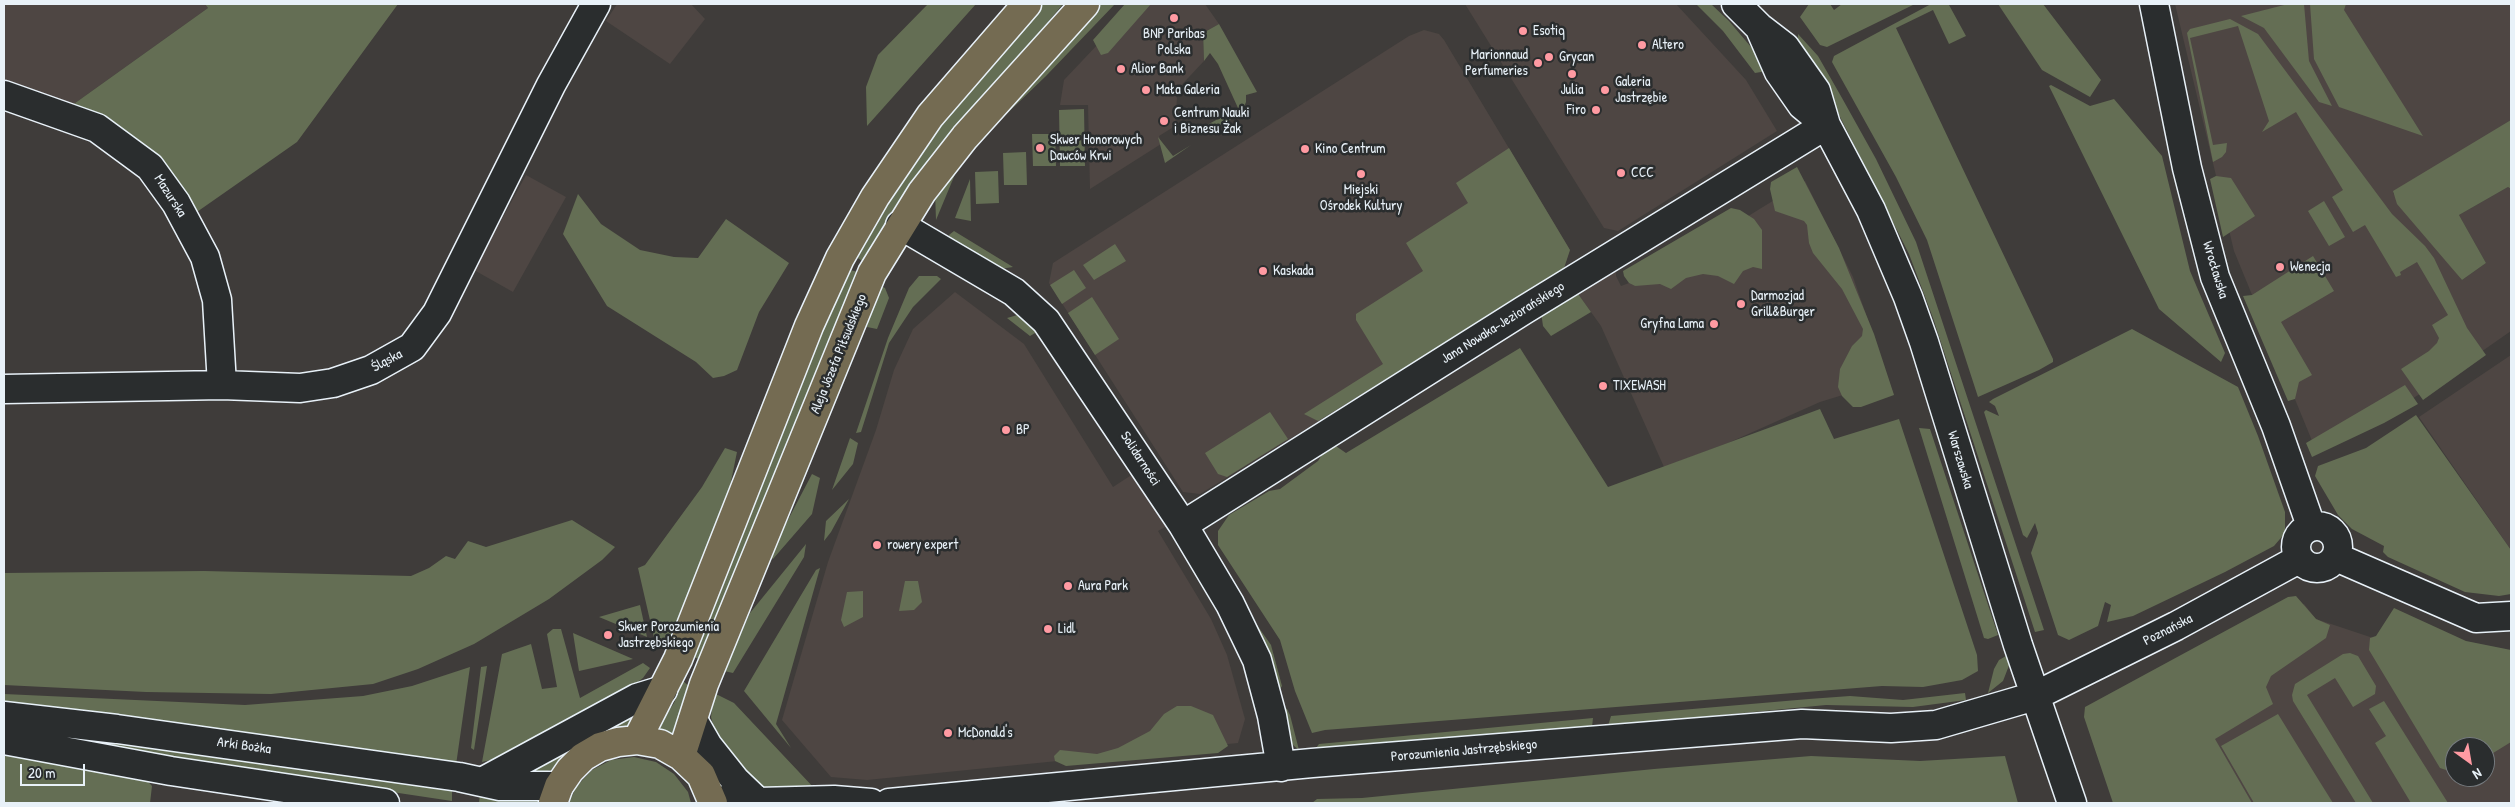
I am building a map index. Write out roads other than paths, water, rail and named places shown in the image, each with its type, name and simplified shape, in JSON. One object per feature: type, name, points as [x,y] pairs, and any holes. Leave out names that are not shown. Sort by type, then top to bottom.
[{"type":"main road","points":[[637,740],[678,659],[809,326],[840,258],[875,197],[930,116],[1027,4]]},
{"type":"main road","name":"Aleja Józefa Piłsudskiego","points":[[681,756],[704,684],[872,273],[922,192],[965,137],[1085,4]]},
{"type":"main road","points":[[556,794],[570,770],[583,757],[600,747],[618,742],[637,740],[660,744],[681,756],[701,775],[713,802]]},
{"type":"street","name":"Śląska","points":[[4,389],[222,385],[300,388],[333,383],[371,370],[412,347],[437,313],[551,85],[596,4]]},
{"type":"street","name":"Warszawska","points":[[1736,4],[1759,27],[1779,72],[1802,105],[1826,125],[1871,210],[1921,333],[2036,696],[2072,803]]},
{"type":"street","name":"Wrocławska","points":[[2154,4],[2187,168],[2215,277],[2276,426],[2311,526]]},
{"type":"street","name":"Mazurska","points":[[4,95],[97,128],[150,167],[176,203],[205,257],[217,300],[222,385]]},
{"type":"street","name":"Jana Nowaka-Jeziorańskiego","points":[[1183,525],[1524,310],[1826,125]]},
{"type":"street","name":"Solidarności","points":[[900,225],[1014,292],[1046,321],[1183,525],[1230,604],[1257,660],[1272,716],[1281,767]]},
{"type":"street","points":[[2311,526],[2326,527],[2336,536],[2339,548],[2336,557],[2327,566],[2317,568],[2307,566],[2299,558],[2296,549],[2297,538],[2304,530],[2311,526]]},
{"type":"street","points":[[2336,557],[2476,618],[2511,616]]},
{"type":"street","name":"Poznańska","points":[[2036,696],[2176,626],[2299,558]]},
{"type":"street","points":[[482,782],[637,698],[663,690]]},
{"type":"street","name":"Porozumienia Jastrzębskiego","points":[[888,803],[1281,767],[1802,724],[1891,728],[1936,725],[2036,696]]},
{"type":"street","name":"Arki Bożka","points":[[4,716],[117,729],[459,776],[500,786],[556,794]]},
{"type":"street","points":[[693,720],[708,746],[735,780],[758,802]]},
{"type":"street","points":[[4,740],[171,772],[385,803]]},
{"type":"street","points":[[713,802],[834,800],[871,803]]},
{"type":"place","name":"BNP Paribas Polska","points":[[1174,18]]},
{"type":"place","name":"Esotiq","points":[[1523,31]]},
{"type":"place","name":"Altero","points":[[1642,45]]},
{"type":"place","name":"Grycan","points":[[1549,57]]},
{"type":"place","name":"Marionnaud Perfumeries","points":[[1538,63]]},
{"type":"place","name":"Alior Bank","points":[[1121,69]]},
{"type":"place","name":"Julia","points":[[1572,74]]},
{"type":"place","name":"Mała Galeria","points":[[1146,90]]},
{"type":"place","name":"Galeria Jastrzębie","points":[[1605,90]]},
{"type":"place","name":"Firo","points":[[1596,110]]},
{"type":"place","name":"Centrum Nauki i Biznesu Żak","points":[[1164,121]]},
{"type":"place","name":"Skwer Honorowych Dawców Krwi","points":[[1040,148]]},
{"type":"place","name":"Kino Centrum","points":[[1305,149]]},
{"type":"place","name":"CCC","points":[[1621,173]]},
{"type":"place","name":"Miejski Ośrodek Kultury","points":[[1361,174]]},
{"type":"place","name":"Wenecja","points":[[2280,267]]},
{"type":"place","name":"Kaskada","points":[[1263,271]]},
{"type":"place","name":"Darmozjad Grill&Burger","points":[[1741,304]]},
{"type":"place","name":"Gryfna Lama","points":[[1714,324]]},
{"type":"place","name":"TIXEWASH","points":[[1603,386]]},
{"type":"place","name":"BP","points":[[1006,430]]},
{"type":"place","name":"rowery expert","points":[[877,545]]},
{"type":"place","name":"Aura Park","points":[[1068,586]]},
{"type":"place","name":"Lidl","points":[[1048,629]]},
{"type":"place","name":"Skwer Porozumienia Jastrzębskiego","points":[[608,635]]},
{"type":"place","name":"McDonald's","points":[[948,733]]}]
